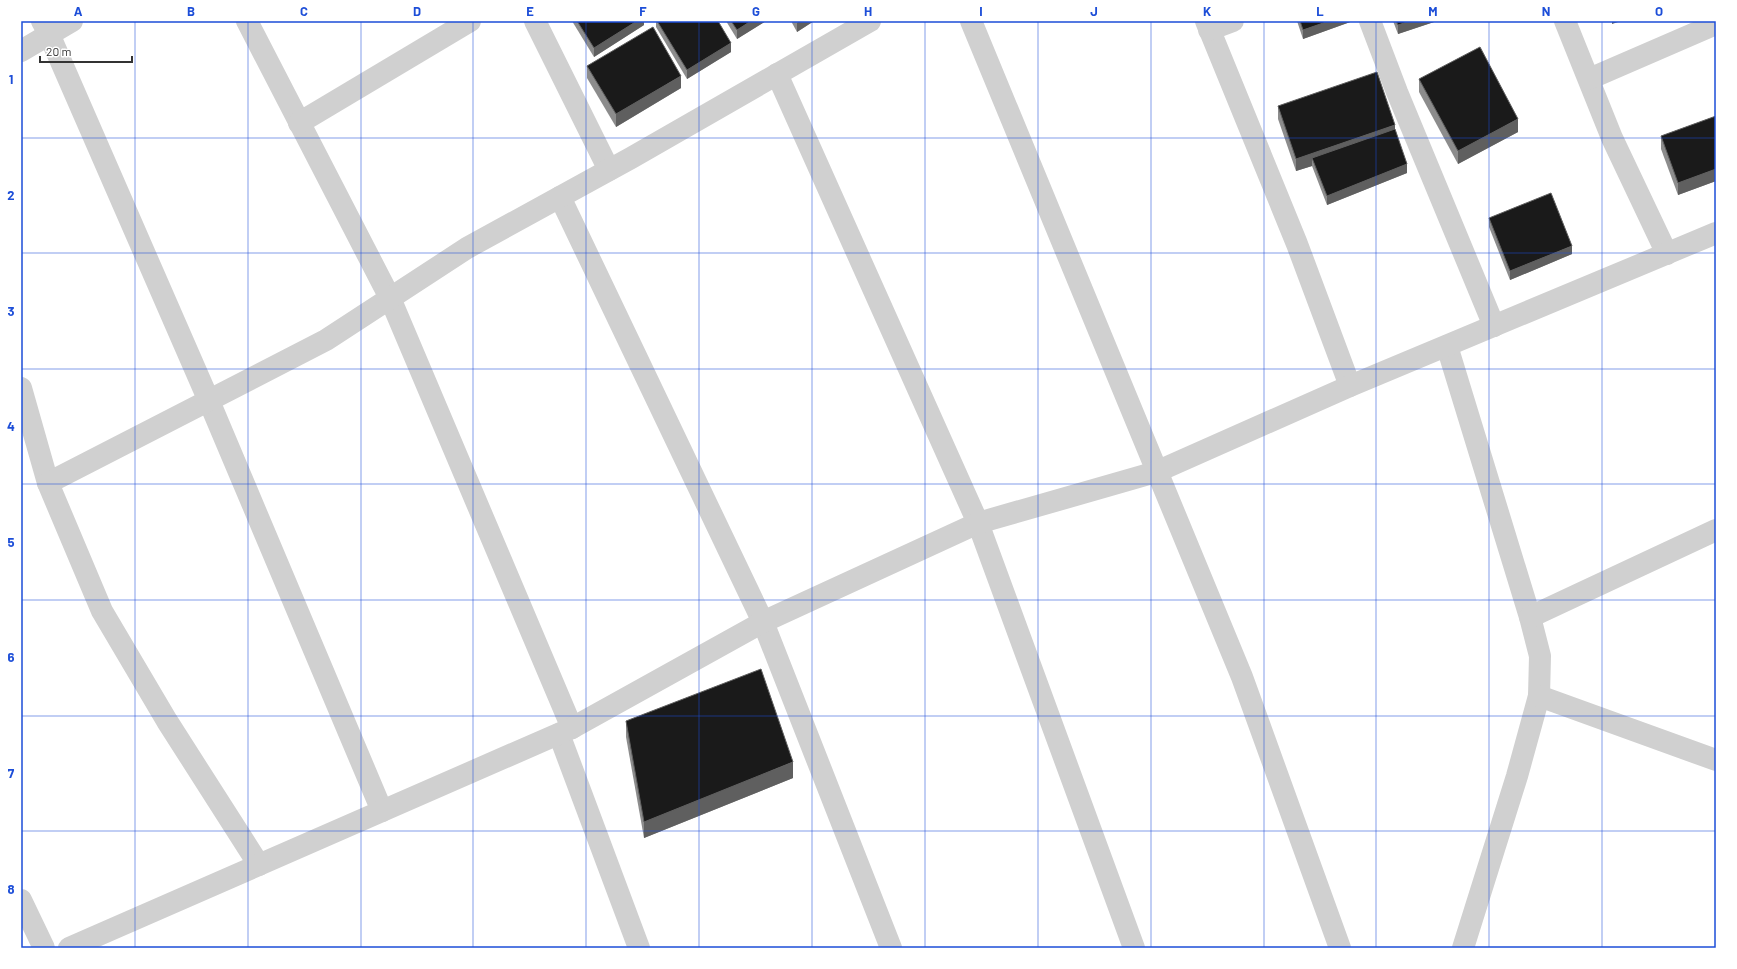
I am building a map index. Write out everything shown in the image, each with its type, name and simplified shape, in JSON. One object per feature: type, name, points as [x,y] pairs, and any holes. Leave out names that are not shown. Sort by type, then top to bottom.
[{"type":"street","points":[[21,50],[46,27],[72,21]]},
{"type":"street","points":[[247,21],[390,298],[566,731],[640,948]]},
{"type":"street","points":[[299,123],[470,21]]},
{"type":"street","points":[[535,21],[609,170]]},
{"type":"street","points":[[48,484],[326,340],[467,248],[609,170],[870,21]]},
{"type":"street","points":[[971,21],[1156,472],[1242,677],[1340,948]]},
{"type":"street","points":[[1233,21],[1207,26],[1297,244],[1350,386]]},
{"type":"street","points":[[1370,21],[1397,92],[1494,326]]},
{"type":"street","points":[[1566,21],[1612,138],[1667,254]]},
{"type":"street","points":[[1588,79],[1716,24]]},
{"type":"street","points":[[46,27],[209,400],[382,811]]},
{"type":"street","points":[[777,74],[978,523],[1134,948]]},
{"type":"street","points":[[560,197],[763,622],[891,948]]},
{"type":"street","points":[[69,948],[566,731],[763,622],[978,523],[1156,472],[1350,386],[1716,233]]},
{"type":"street","points":[[1447,346],[1530,617],[1540,656],[1539,696],[1468,947]]},
{"type":"street","points":[[21,388],[48,484],[102,611],[167,721],[259,865]]},
{"type":"street","points":[[1530,617],[1716,530]]},
{"type":"street","points":[[1539,696],[1716,760]]},
{"type":"street","points":[[21,900],[44,948]]},
{"type":"building","points":[[577,21],[637,21],[594,48]]},
{"type":"building","points":[[657,21],[718,21],[731,43],[687,70]]},
{"type":"building","points":[[731,21],[751,21],[737,30]]},
{"type":"building","points":[[1300,21],[1329,21],[1303,30]]},
{"type":"building","points":[[1396,21],[1410,21],[1398,25]]},
{"type":"building","points":[[653,27],[681,76],[616,114],[587,66]]},
{"type":"building","points":[[1480,47],[1518,119],[1458,151],[1419,79]]},
{"type":"building","points":[[1377,72],[1395,125],[1296,159],[1278,106]]},
{"type":"building","points":[[1716,116],[1716,169],[1678,183],[1661,136]]},
{"type":"building","points":[[1395,129],[1407,164],[1327,196],[1312,158]]},
{"type":"building","points":[[1551,193],[1572,246],[1510,271],[1489,218]]},
{"type":"building","points":[[761,669],[793,762],[644,822],[626,721]]}]
